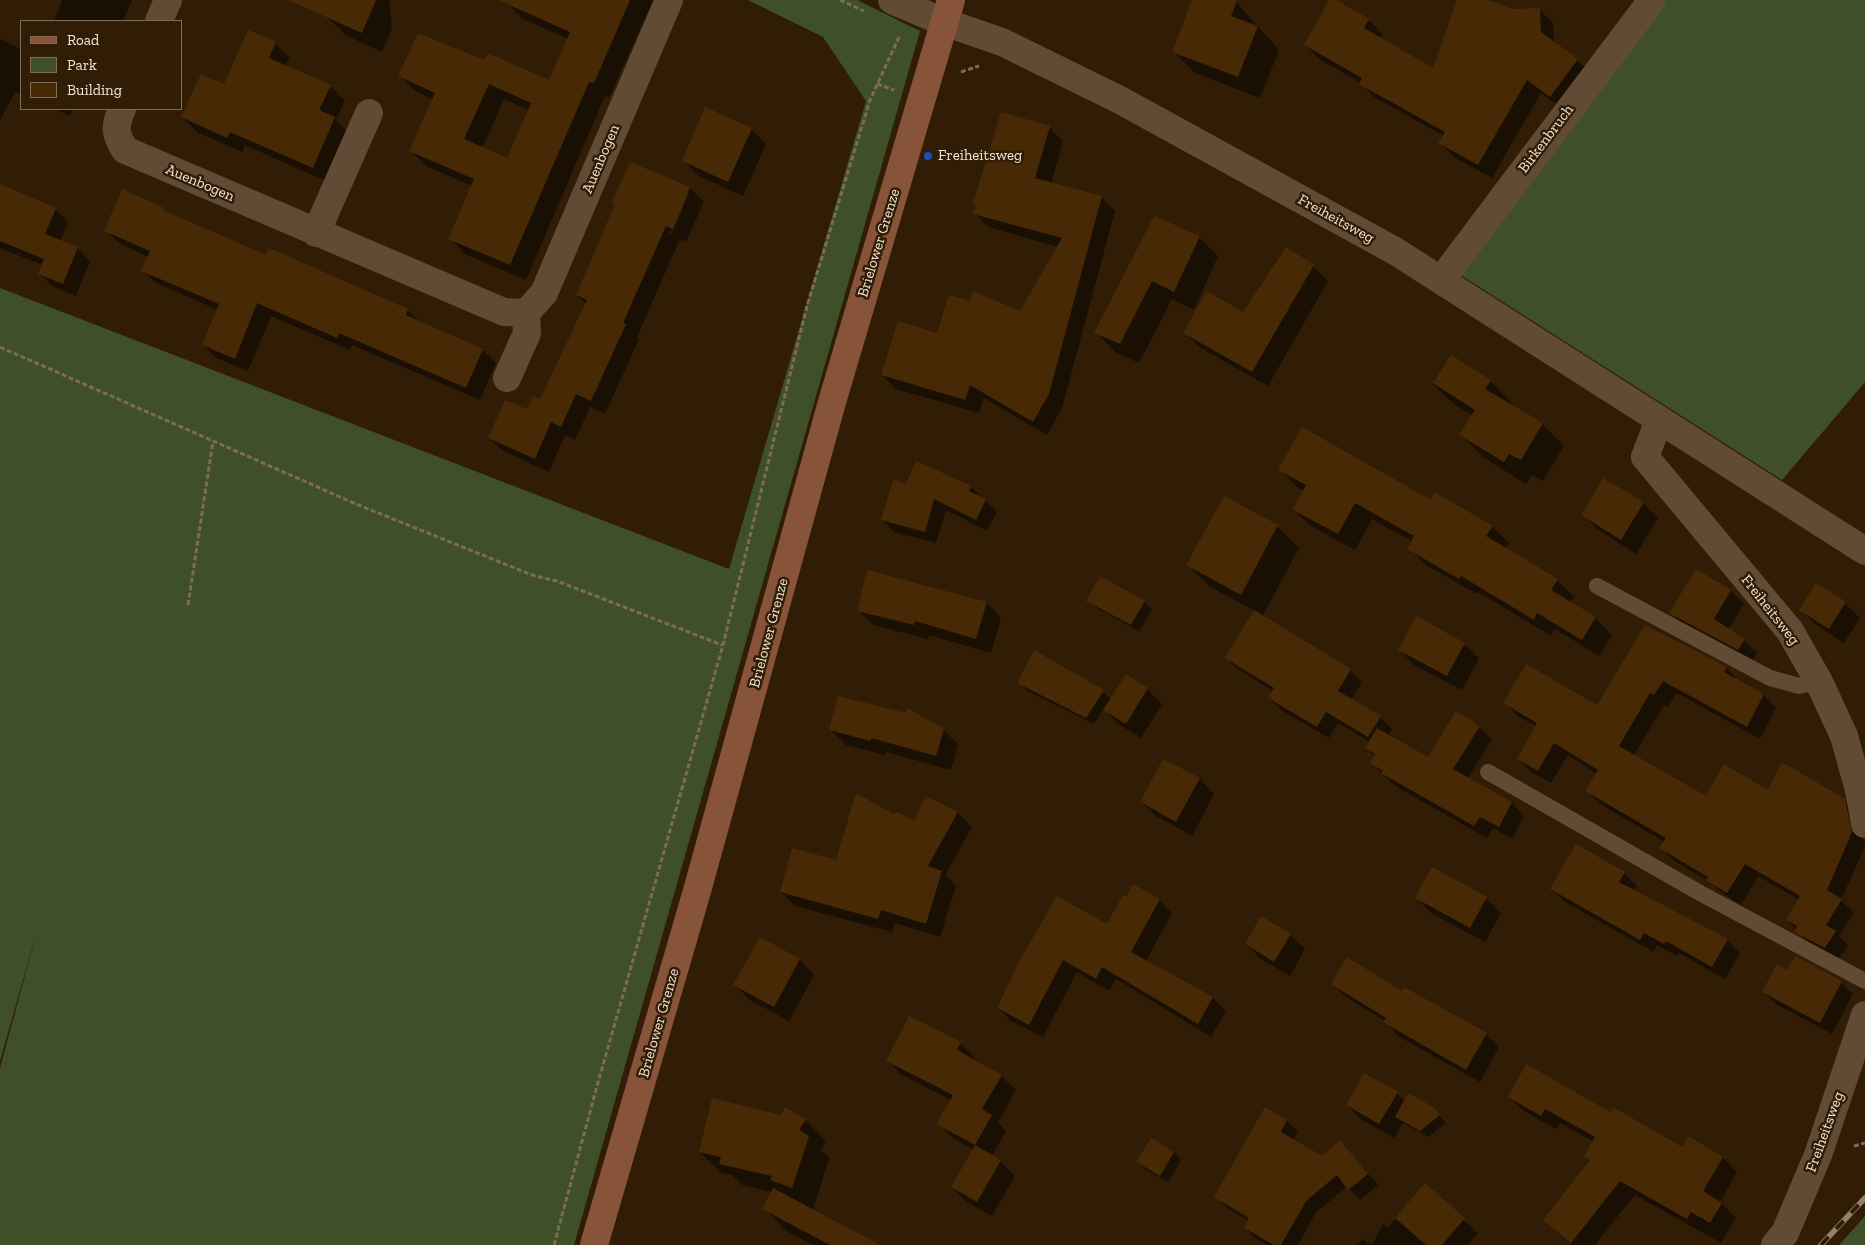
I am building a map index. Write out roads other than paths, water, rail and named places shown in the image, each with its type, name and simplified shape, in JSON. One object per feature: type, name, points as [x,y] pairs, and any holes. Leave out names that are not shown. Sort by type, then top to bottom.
[{"type":"main road","name":"Brielower Grenze","points":[[594,1245],[699,882],[832,402],[947,11]]},
{"type":"street","points":[[159,20],[168,0]]},
{"type":"street","name":"Auenbogen","points":[[122,110],[117,120],[116,137],[125,150],[504,312],[526,313],[544,293],[669,0]]},
{"type":"street","name":"Birkenbruch","points":[[1442,279],[1652,0]]},
{"type":"street","name":"Freiheitsweg","points":[[902,5],[947,11],[1002,42],[1128,104],[1442,279],[1658,420],[1865,551]]},
{"type":"street","points":[[316,233],[369,113]]},
{"type":"street","points":[[507,378],[527,333],[526,313]]},
{"type":"street","name":"Freiheitsweg","points":[[1658,420],[1645,457],[1790,631],[1819,682],[1844,736],[1859,790],[1865,824]]},
{"type":"street","name":"Freiheitsweg","points":[[1775,1245],[1785,1233],[1818,1155],[1865,1014]]},
{"type":"lane","points":[[1597,586],[1770,678],[1800,686],[1819,682]]},
{"type":"lane","points":[[1488,772],[1700,893],[1865,981]]},
{"type":"railway","points":[[1821,1245],[1865,1198]]},
{"type":"place","name":"Freiheitsweg","points":[[928,156]]}]
